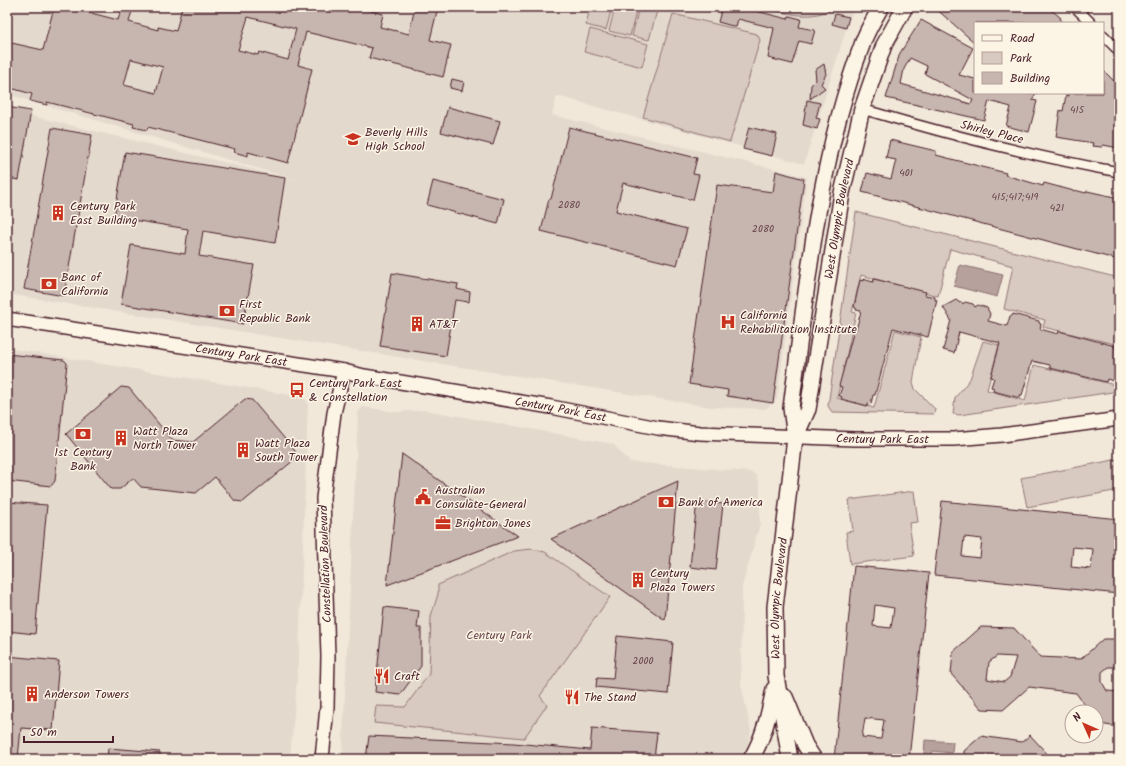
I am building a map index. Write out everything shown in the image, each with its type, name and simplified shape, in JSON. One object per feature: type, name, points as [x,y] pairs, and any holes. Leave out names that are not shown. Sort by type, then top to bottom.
[{"type":"main road","name":"West Olympic Boulevard","points":[[790,759],[776,676],[774,631],[776,590],[795,438],[791,408],[824,176],[842,102],[862,44],[881,7]]},
{"type":"main road","name":"West Olympic Boulevard","points":[[795,438],[808,409],[842,193],[862,109],[884,45],[905,7]]},
{"type":"main road","name":"Century Park East","points":[[7,319],[344,371],[364,376],[572,410],[658,428],[700,433],[795,438],[900,440],[967,438],[1119,419]]},
{"type":"main road","name":"Constellation Boulevard","points":[[322,759],[327,707],[328,656],[323,498],[334,413],[344,371]]},
{"type":"main road","points":[[751,759],[761,740],[768,718],[776,676]]},
{"type":"main road","points":[[776,676],[805,745],[814,759]]},
{"type":"street","points":[[1075,7],[1090,22]]},
{"type":"street","points":[[1104,36],[1119,51]]},
{"type":"street","name":"Shirley Place","points":[[862,109],[947,133],[1032,154],[1119,172]]},
{"type":"shaded area","points":[[7,7],[857,7],[850,17],[804,164],[557,96],[552,115],[807,177],[777,400],[766,409],[710,407],[7,294],[7,110],[297,180],[7,94]]},
{"type":"shaded area","points":[[960,265],[1003,275],[997,297],[954,286]]},
{"type":"shaded area","points":[[7,348],[303,397],[308,403],[299,658],[290,759],[7,759]]},
{"type":"shaded area","points":[[363,407],[397,412],[425,410],[613,444],[630,462],[751,472],[756,475],[760,486],[760,524],[742,587],[741,684],[751,731],[746,754],[741,759],[342,759],[358,412]]},
{"type":"shaded area","points":[[925,740],[953,742],[952,753],[933,751],[932,755],[924,754]]},
{"type":"green space","points":[[590,7],[612,7],[606,30],[586,25]]},
{"type":"green space","points":[[615,7],[637,7],[630,36],[609,31]]},
{"type":"green space","points":[[639,7],[658,7],[649,40],[632,36]]},
{"type":"green space","points":[[761,7],[835,7],[826,12],[817,14],[799,15]]},
{"type":"green space","points":[[673,14],[757,34],[760,40],[730,142],[643,117]]},
{"type":"green space","points":[[590,29],[648,44],[642,67],[584,52]]},
{"type":"green space","points":[[856,212],[1119,278],[1119,345],[1043,327],[1045,320],[1004,309],[1013,266],[950,249],[938,296],[861,275],[852,312],[856,313],[837,398],[874,408],[895,330],[921,337],[913,382],[915,389],[935,409],[934,414],[832,412],[828,406]]},
{"type":"green space","points":[[983,341],[999,345],[987,390],[1025,401],[1034,365],[1119,386],[1119,391],[960,415],[953,414],[955,398],[970,379]]},
{"type":"green space","points":[[1119,459],[1119,490],[1027,507],[1021,478]]},
{"type":"green space","points":[[914,491],[918,522],[909,523],[914,556],[850,564],[846,532],[853,531],[849,500]]},
{"type":"green space","name":"Century Park","points":[[531,549],[545,552],[610,597],[540,696],[547,705],[524,738],[374,723],[376,706],[405,707],[429,674],[431,616],[438,594],[438,585],[514,551]]},
{"type":"building","points":[[54,7],[68,7],[118,20],[122,7],[133,7],[129,22],[158,30],[158,27],[176,31],[182,7],[357,7],[383,14],[380,27],[409,34],[415,7],[438,7],[430,40],[451,45],[443,77],[369,58],[372,48],[306,32],[298,65],[312,69],[288,163],[248,152],[248,156],[234,152],[235,149],[148,127],[147,130],[133,127],[134,124],[47,102],[47,105],[30,101],[32,94],[7,87],[7,42],[43,50]],"holes":[[[248,17],[296,29],[288,60],[259,52],[258,55],[238,50]],[[131,59],[163,67],[156,93],[124,85]]]},
{"type":"building","points":[[722,7],[740,7],[788,19],[789,16],[801,19],[799,27],[815,30],[811,44],[799,41],[792,64],[768,58],[774,28],[738,19],[736,27],[718,22]]},
{"type":"building","points":[[934,7],[1048,7],[1061,18],[1060,20],[1062,22],[974,22],[974,42]]},
{"type":"building","points":[[835,14],[849,17],[846,28],[832,24]]},
{"type":"building","points":[[921,20],[973,48],[959,75],[974,79],[974,94],[1035,94],[1032,100],[1037,101],[1029,132],[1006,126],[1011,107],[989,101],[984,120],[886,98],[900,53]],"holes":[[[910,58],[927,66],[925,74],[973,100],[971,104],[901,84],[904,69]]]},
{"type":"building","points":[[824,64],[826,74],[821,84],[825,88],[810,99],[811,85],[816,80],[815,70]]},
{"type":"building","points":[[1104,71],[1119,86],[1119,148],[1103,145],[1102,147],[1092,146],[1093,143],[1056,137],[1060,110],[1063,111],[1066,95],[1068,96],[1068,94],[1104,94]]},
{"type":"building","points":[[452,79],[464,82],[462,91],[450,88]]},
{"type":"building","points":[[807,100],[820,103],[816,118],[820,119],[817,129],[803,125]]},
{"type":"building","points":[[7,107],[31,111],[19,180],[7,178]]},
{"type":"building","points":[[448,107],[500,121],[493,145],[441,132]]},
{"type":"building","points":[[569,127],[697,158],[693,174],[699,175],[693,200],[623,183],[616,211],[687,229],[677,265],[541,231],[549,199],[551,199]]},
{"type":"building","points":[[749,127],[777,134],[772,156],[743,149]]},
{"type":"building","name":"Century Park East Building","points":[[52,128],[92,135],[64,296],[24,289]]},
{"type":"building","points":[[890,140],[936,151],[936,155],[1006,173],[1005,175],[1043,186],[1044,183],[1074,191],[1086,193],[1087,191],[1119,198],[1119,260],[862,192],[867,173],[891,179],[896,160],[886,158]]},
{"type":"building","points":[[125,152],[285,178],[275,243],[203,231],[199,256],[254,265],[243,324],[121,304],[131,245],[185,254],[188,229],[114,217]]},
{"type":"building","points":[[776,171],[804,179],[773,403],[727,396],[728,390],[689,384],[717,185],[773,192]]},
{"type":"building","points":[[433,181],[504,199],[498,224],[427,205]]},
{"type":"building","name":"AT&T","points":[[392,273],[458,284],[457,289],[470,292],[469,302],[455,300],[446,356],[380,346]]},
{"type":"building","points":[[863,279],[873,282],[874,279],[926,292],[925,295],[935,297],[935,300],[937,300],[928,337],[893,328],[875,395],[873,395],[871,404],[868,403],[868,406],[841,399],[842,397],[839,396],[842,387],[839,386],[854,330],[856,330],[861,311],[856,310],[854,307],[860,280],[863,281]]},
{"type":"building","points":[[956,300],[960,303],[962,302],[963,304],[965,302],[973,304],[975,307],[978,305],[987,308],[990,314],[988,321],[1007,326],[1010,316],[1013,314],[1039,321],[1041,324],[1040,329],[1058,334],[1059,331],[1115,346],[1115,348],[1119,349],[1119,380],[1117,379],[1116,382],[1107,379],[1106,382],[1050,368],[1050,365],[1032,361],[1020,398],[993,391],[994,388],[991,387],[994,378],[991,377],[1000,343],[959,332],[954,353],[943,350],[951,320],[943,307]]},
{"type":"building","points":[[7,354],[64,360],[67,363],[55,481],[51,486],[7,481]]},
{"type":"building","points":[[121,387],[129,388],[172,440],[193,442],[245,399],[252,400],[295,451],[294,460],[243,502],[235,501],[215,477],[196,493],[141,487],[133,478],[120,489],[111,489],[66,434]]},
{"type":"building","points":[[402,454],[518,536],[387,585]]},
{"type":"building","name":"Century Plaza Towers","points":[[678,481],[665,620],[551,539]]},
{"type":"building","points":[[697,501],[723,504],[716,570],[690,567]]},
{"type":"building","points":[[942,501],[1119,519],[1119,594],[934,575]],"holes":[[[964,537],[982,539],[980,558],[962,556]],[[1073,547],[1093,549],[1091,569],[1071,567]]]},
{"type":"building","points":[[7,502],[47,505],[35,634],[7,631]]},
{"type":"building","points":[[854,566],[929,573],[909,759],[834,759]],"holes":[[[875,605],[894,608],[891,628],[873,626]],[[865,718],[884,720],[881,739],[862,737]]]},
{"type":"building","points":[[384,607],[419,611],[417,628],[421,628],[421,666],[400,695],[375,692]]},
{"type":"building","points":[[981,627],[1014,628],[1040,657],[1081,659],[1103,639],[1119,639],[1119,667],[1108,667],[1102,672],[1102,682],[1107,691],[1119,692],[1119,727],[1104,725],[1104,704],[1084,704],[1076,693],[1029,687],[1003,710],[982,709],[951,674],[953,652]],"holes":[[[997,656],[1016,657],[1010,677],[1004,682],[987,679],[989,662]]]},
{"type":"building","points":[[617,636],[673,642],[668,694],[596,687],[597,678],[613,679]]},
{"type":"building","name":"Anderson Towers","points":[[7,656],[59,661],[53,730],[21,728],[18,759],[7,759]]},
{"type":"building","points":[[592,728],[657,733],[654,759],[366,759],[369,736],[514,743],[590,750]]},
{"type":"building","points":[[1030,735],[1052,759],[964,759],[964,751],[981,736],[1022,742]]},
{"type":"building","points":[[108,748],[160,752],[160,759],[107,759]]},
{"type":"place","name":"Beverly Hills High School","points":[[353,139]]},
{"type":"place","name":"Century Park East Building","points":[[58,213]]},
{"type":"place","name":"Banc of California","points":[[49,284]]},
{"type":"place","name":"First Republic Bank","points":[[227,311]]},
{"type":"place","name":"California Rehabilitation Institute","points":[[728,322]]},
{"type":"place","name":"AT&T","points":[[417,324]]},
{"type":"place","name":"Century Park East & Constellation","points":[[297,390]]},
{"type":"place","name":"1st Century Bank","points":[[83,434]]},
{"type":"place","name":"Watt Plaza North Tower","points":[[121,438]]},
{"type":"place","name":"Watt Plaza South Tower","points":[[243,450]]},
{"type":"place","name":"Australian Consulate-General","points":[[423,497]]},
{"type":"place","name":"Bank of America","points":[[666,502]]},
{"type":"place","name":"Brighton Jones","points":[[443,523]]},
{"type":"place","name":"Century Plaza Towers","points":[[638,580]]},
{"type":"place","name":"Craft","points":[[382,676]]},
{"type":"place","name":"Anderson Towers","points":[[32,694]]},
{"type":"place","name":"The Stand","points":[[572,697]]}]
